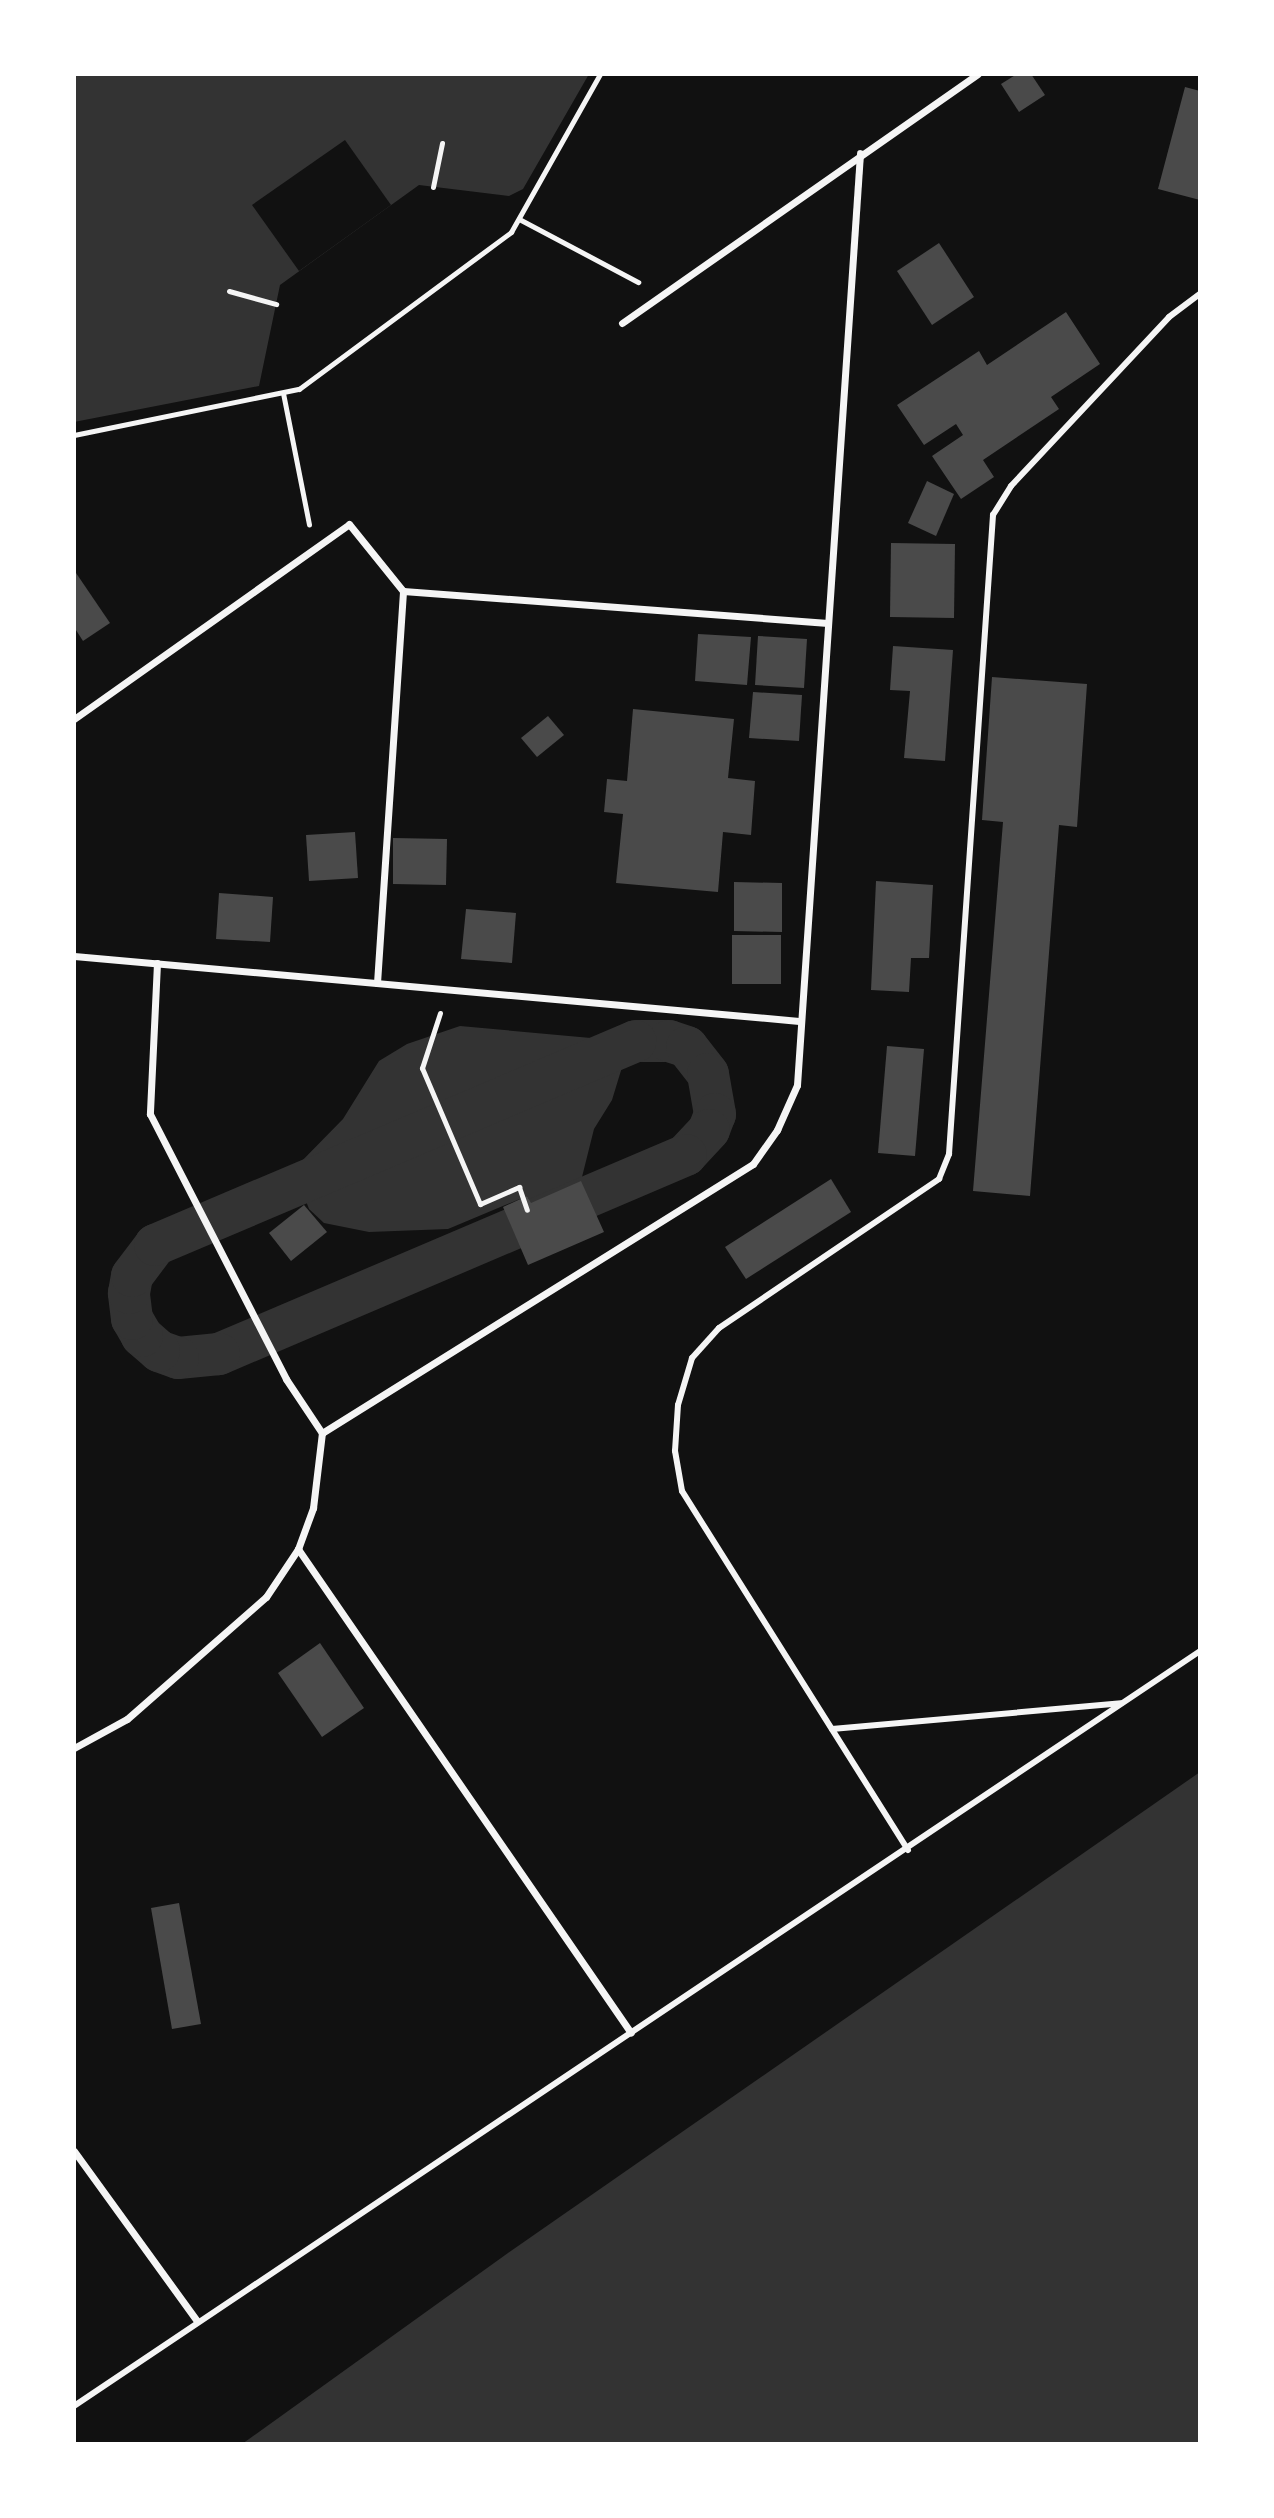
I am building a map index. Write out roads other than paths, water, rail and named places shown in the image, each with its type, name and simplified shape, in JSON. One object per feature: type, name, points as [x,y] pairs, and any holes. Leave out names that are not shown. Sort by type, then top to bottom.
[{"type":"street","points":[[622,323],[860,153],[977,74]]},
{"type":"street","points":[[322,1433],[753,1164],[777,1130],[797,1085],[860,153]]},
{"type":"street","points":[[74,719],[349,524],[403,591],[377,983]]},
{"type":"street","points":[[403,591],[828,623]]},
{"type":"street","points":[[74,956],[799,1021]]},
{"type":"street","points":[[74,1748],[127,1719],[266,1597],[298,1549],[313,1508],[322,1433],[286,1379],[150,1114],[157,963]]},
{"type":"street","points":[[298,1549],[631,2033]]},
{"type":"street","points":[[74,2151],[197,2321]]},
{"type":"lane","points":[[908,1850],[682,1491],[675,1451],[678,1405],[692,1358],[719,1328],[939,1179],[949,1154],[993,515],[1011,486],[1169,317],[1200,294]]},
{"type":"lane","points":[[74,2406],[197,2321],[908,1850],[1200,1651]]},
{"type":"lane","points":[[832,1729],[1125,1702]]},
{"type":"waterway","points":[[636,1041],[669,1041],[687,1047],[708,1074],[715,1114],[709,1130],[686,1155],[219,1354],[178,1358],[159,1351],[142,1336],[132,1319],[129,1293],[132,1276],[155,1245],[636,1041]]}]
